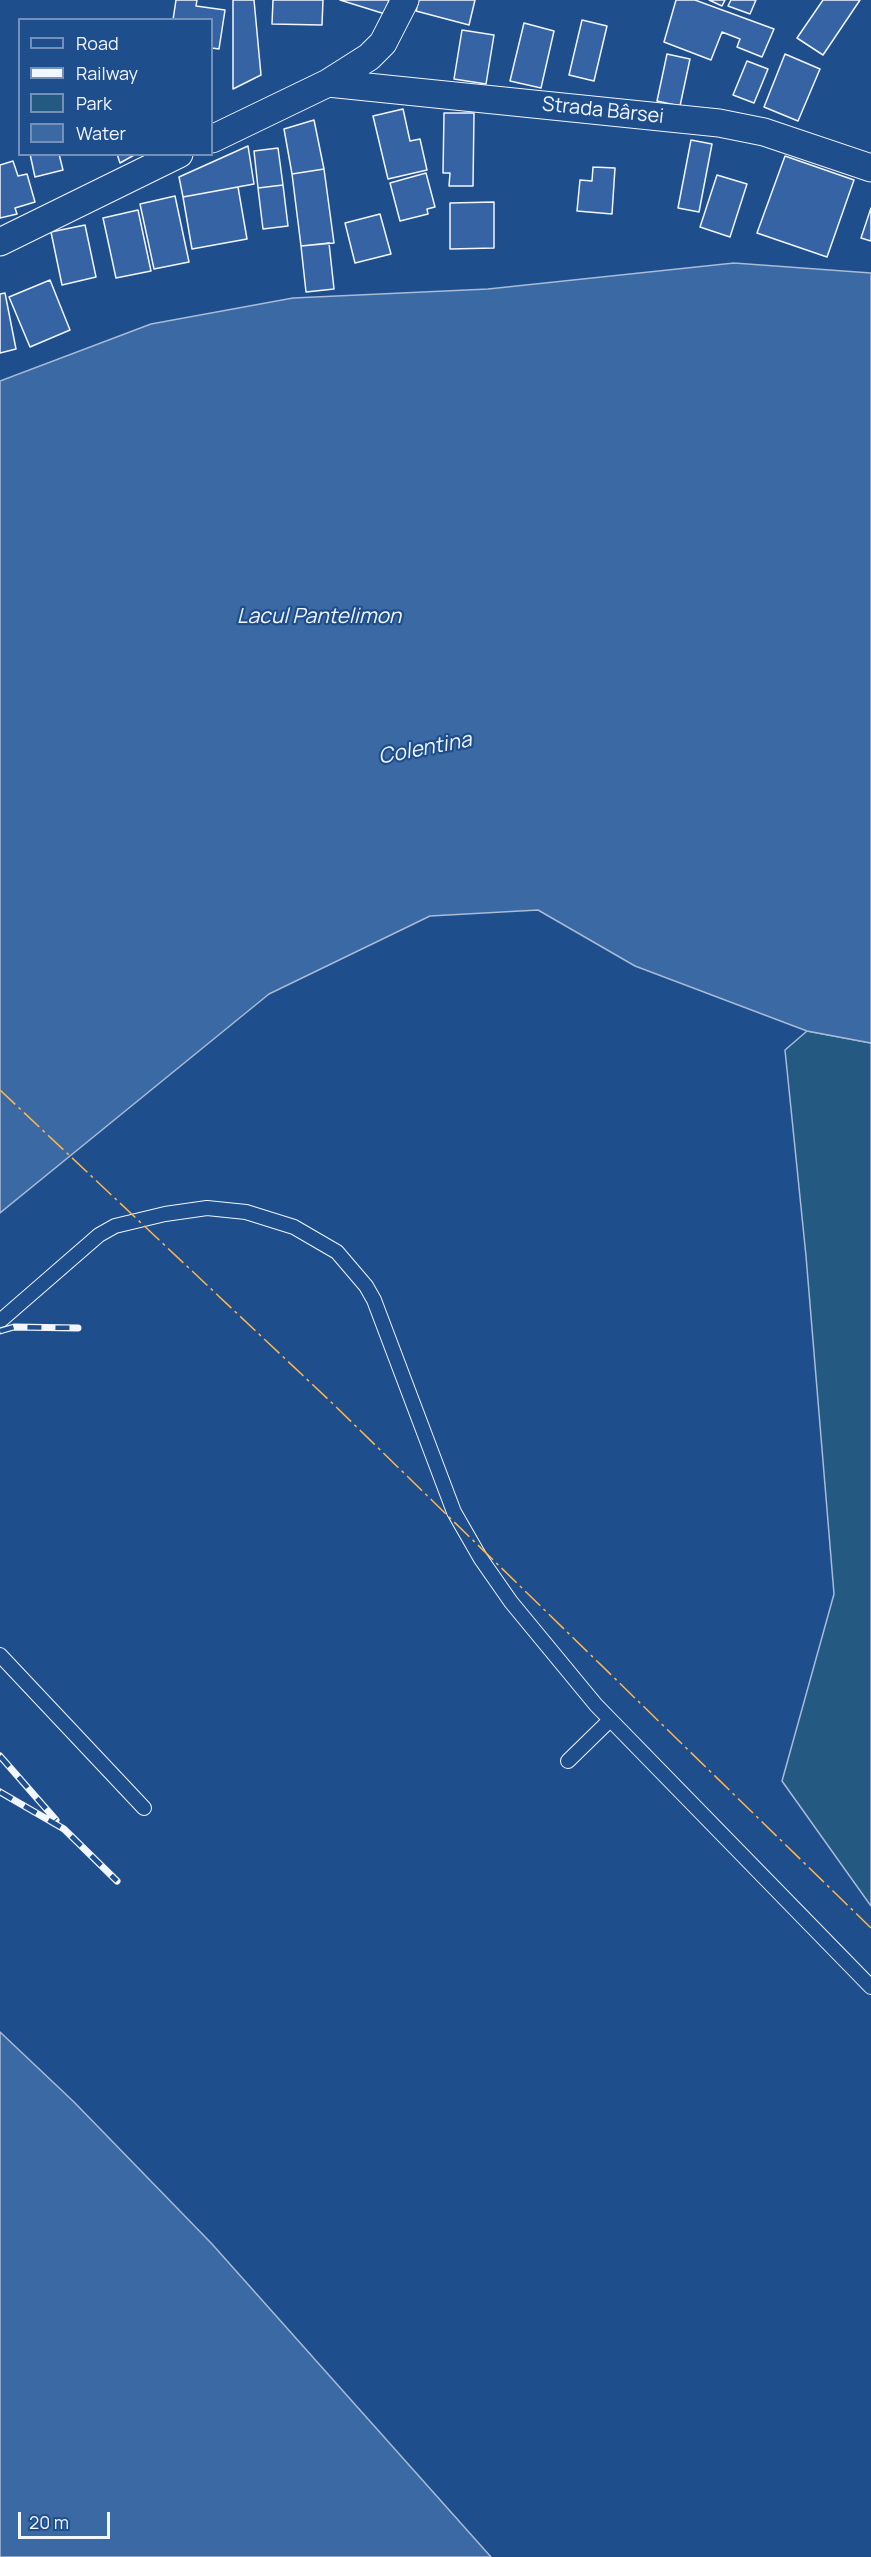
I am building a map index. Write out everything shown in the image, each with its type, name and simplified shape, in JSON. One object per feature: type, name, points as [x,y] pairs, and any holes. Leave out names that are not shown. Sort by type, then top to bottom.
[{"type":"street","points":[[213,139],[328,83],[369,57],[383,43],[405,0]]},
{"type":"street","name":"Strada Bârsei","points":[[328,83],[719,123],[764,132],[871,168]]},
{"type":"street","points":[[0,242],[175,156]]},
{"type":"lane","points":[[0,1321],[99,1235],[115,1226],[132,1221],[175,1213],[226,1208],[294,1227],[337,1252],[366,1286],[374,1300],[454,1512],[481,1558],[511,1602],[610,1720],[871,1987]]},
{"type":"lane","points":[[0,1655],[144,1808]]},
{"type":"lane","points":[[568,1761],[610,1720]]},
{"type":"green space","points":[[807,1031],[871,1043],[871,1906],[782,1781],[834,1594],[806,1256],[785,1050]]},
{"type":"water","name":"Lacul Pantelimon","points":[[734,263],[871,273],[871,1043],[807,1031],[635,966],[538,910],[430,916],[269,994],[0,1213],[0,381],[151,324],[293,298],[488,289]]},
{"type":"water","points":[[0,2032],[74,2102],[212,2244],[491,2557],[0,2557]]},
{"type":"building","points":[[176,0],[197,0],[196,6],[225,10],[219,49],[213,48],[213,18],[173,18]]},
{"type":"building","points":[[233,0],[254,0],[261,75],[233,89]]},
{"type":"building","points":[[273,0],[323,0],[322,25],[272,24]]},
{"type":"building","points":[[340,0],[389,0],[385,14]]},
{"type":"building","points":[[419,0],[475,0],[469,25],[416,11]]},
{"type":"building","points":[[676,0],[695,0],[774,29],[762,57],[737,47],[740,39],[722,32],[711,60],[664,42]]},
{"type":"building","points":[[709,0],[725,0],[722,6]]},
{"type":"building","points":[[731,0],[756,0],[750,14],[728,6]]},
{"type":"building","points":[[823,0],[860,0],[823,55],[797,38]]},
{"type":"building","points":[[582,20],[607,26],[594,81],[569,75]]},
{"type":"building","points":[[524,23],[554,31],[541,88],[510,81]]},
{"type":"building","points":[[462,30],[494,35],[486,84],[454,79]]},
{"type":"building","points":[[667,54],[690,59],[680,106],[657,101]]},
{"type":"building","points":[[785,54],[820,69],[798,121],[764,107]]},
{"type":"building","points":[[747,61],[768,69],[754,103],[733,95]]},
{"type":"building","points":[[403,109],[410,141],[420,139],[427,170],[388,179],[373,116]]},
{"type":"building","points":[[444,113],[474,113],[473,186],[449,186],[450,173],[443,173]]},
{"type":"building","points":[[314,120],[324,169],[292,174],[284,129]]},
{"type":"building","points":[[691,140],[712,144],[699,212],[678,208]]},
{"type":"building","points":[[248,146],[254,184],[183,197],[179,177]]},
{"type":"building","points":[[278,148],[283,185],[258,188],[254,151]]},
{"type":"building","points":[[30,156],[60,156],[63,170],[35,177]]},
{"type":"building","points":[[118,156],[132,156],[120,163]]},
{"type":"building","points":[[785,156],[854,180],[827,257],[757,233]]},
{"type":"building","points":[[13,161],[18,176],[27,174],[35,202],[15,208],[17,214],[0,218],[0,165]]},
{"type":"building","points":[[593,167],[615,168],[612,214],[577,211],[580,180],[592,181]]},
{"type":"building","points":[[324,169],[334,243],[301,246],[292,174]]},
{"type":"building","points":[[426,173],[435,207],[427,209],[428,214],[400,221],[390,183]]},
{"type":"building","points":[[717,175],[747,184],[730,237],[700,227]]},
{"type":"building","points":[[283,185],[288,226],[263,229],[258,188]]},
{"type":"building","points":[[238,187],[247,239],[192,249],[183,197]]},
{"type":"building","points":[[175,196],[189,262],[154,269],[140,204]]},
{"type":"building","points":[[494,202],[494,248],[450,249],[450,203]]},
{"type":"building","points":[[871,208],[871,241],[861,238]]},
{"type":"building","points":[[138,210],[151,271],[116,278],[103,218]]},
{"type":"building","points":[[380,214],[391,254],[355,263],[345,223]]},
{"type":"building","points":[[85,225],[96,277],[62,285],[51,232]]},
{"type":"building","points":[[329,243],[334,289],[306,292],[301,246]]},
{"type":"building","points":[[50,280],[70,330],[30,347],[9,297]]},
{"type":"building","points":[[5,293],[16,349],[0,353],[0,294]]},
{"type":"railway","points":[[0,1331],[14,1327],[78,1328]]},
{"type":"railway","points":[[0,1756],[56,1820]]},
{"type":"railway","points":[[0,1792],[64,1829],[117,1881]]},
{"type":"power","points":[[0,1090],[330,1401],[871,1928]]},
{"type":"water label","name":"Colentina","points":[[425,749]]}]
